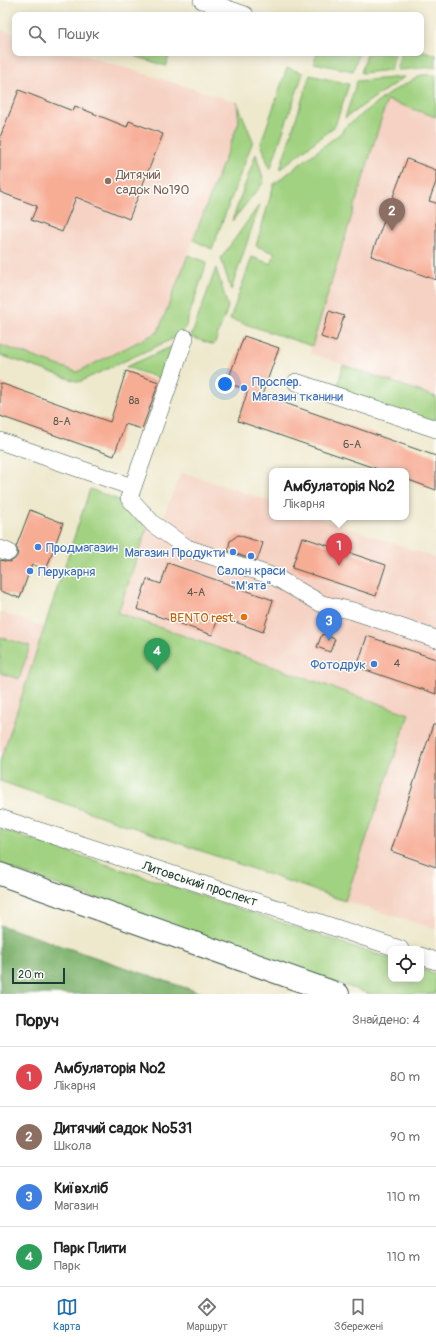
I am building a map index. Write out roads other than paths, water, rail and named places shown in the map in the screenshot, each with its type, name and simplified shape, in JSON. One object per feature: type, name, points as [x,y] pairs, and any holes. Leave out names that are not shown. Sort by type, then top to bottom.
[{"type":"main road","points":[[0,874],[338,994]]},
{"type":"street","points":[[202,0],[236,12]]},
{"type":"street","points":[[185,338],[129,498],[153,524],[187,548],[275,577],[322,604],[353,612],[436,639]]},
{"type":"street","points":[[296,382],[436,429]]},
{"type":"street","points":[[0,441],[132,487]]},
{"type":"street","name":"Литовський проспект","points":[[0,818],[391,946]]},
{"type":"street","points":[[424,957],[436,961]]},
{"type":"place","name":"Дитячий садок №190","points":[[108,181]]},
{"type":"place","name":"Дитячий садок №531","points":[[392,231]]},
{"type":"place","name":"Проспер. Магазин тканини","points":[[244,388]]},
{"type":"place","name":"Продмагазин","points":[[38,547]]},
{"type":"place","name":"Магазин Продукти","points":[[233,552]]},
{"type":"place","name":"Салон краси \"М'ята\"","points":[[251,556]]},
{"type":"place","name":"Амбулаторія №2","points":[[339,566]]},
{"type":"place","name":"Перукарня","points":[[30,571]]},
{"type":"place","name":"BENTO rest.","points":[[244,617]]},
{"type":"place","name":"Київхліб","points":[[329,641]]},
{"type":"place","name":"Фотодрук","points":[[374,664]]},
{"type":"place","name":"Парк Плити","points":[[157,671]]}]
